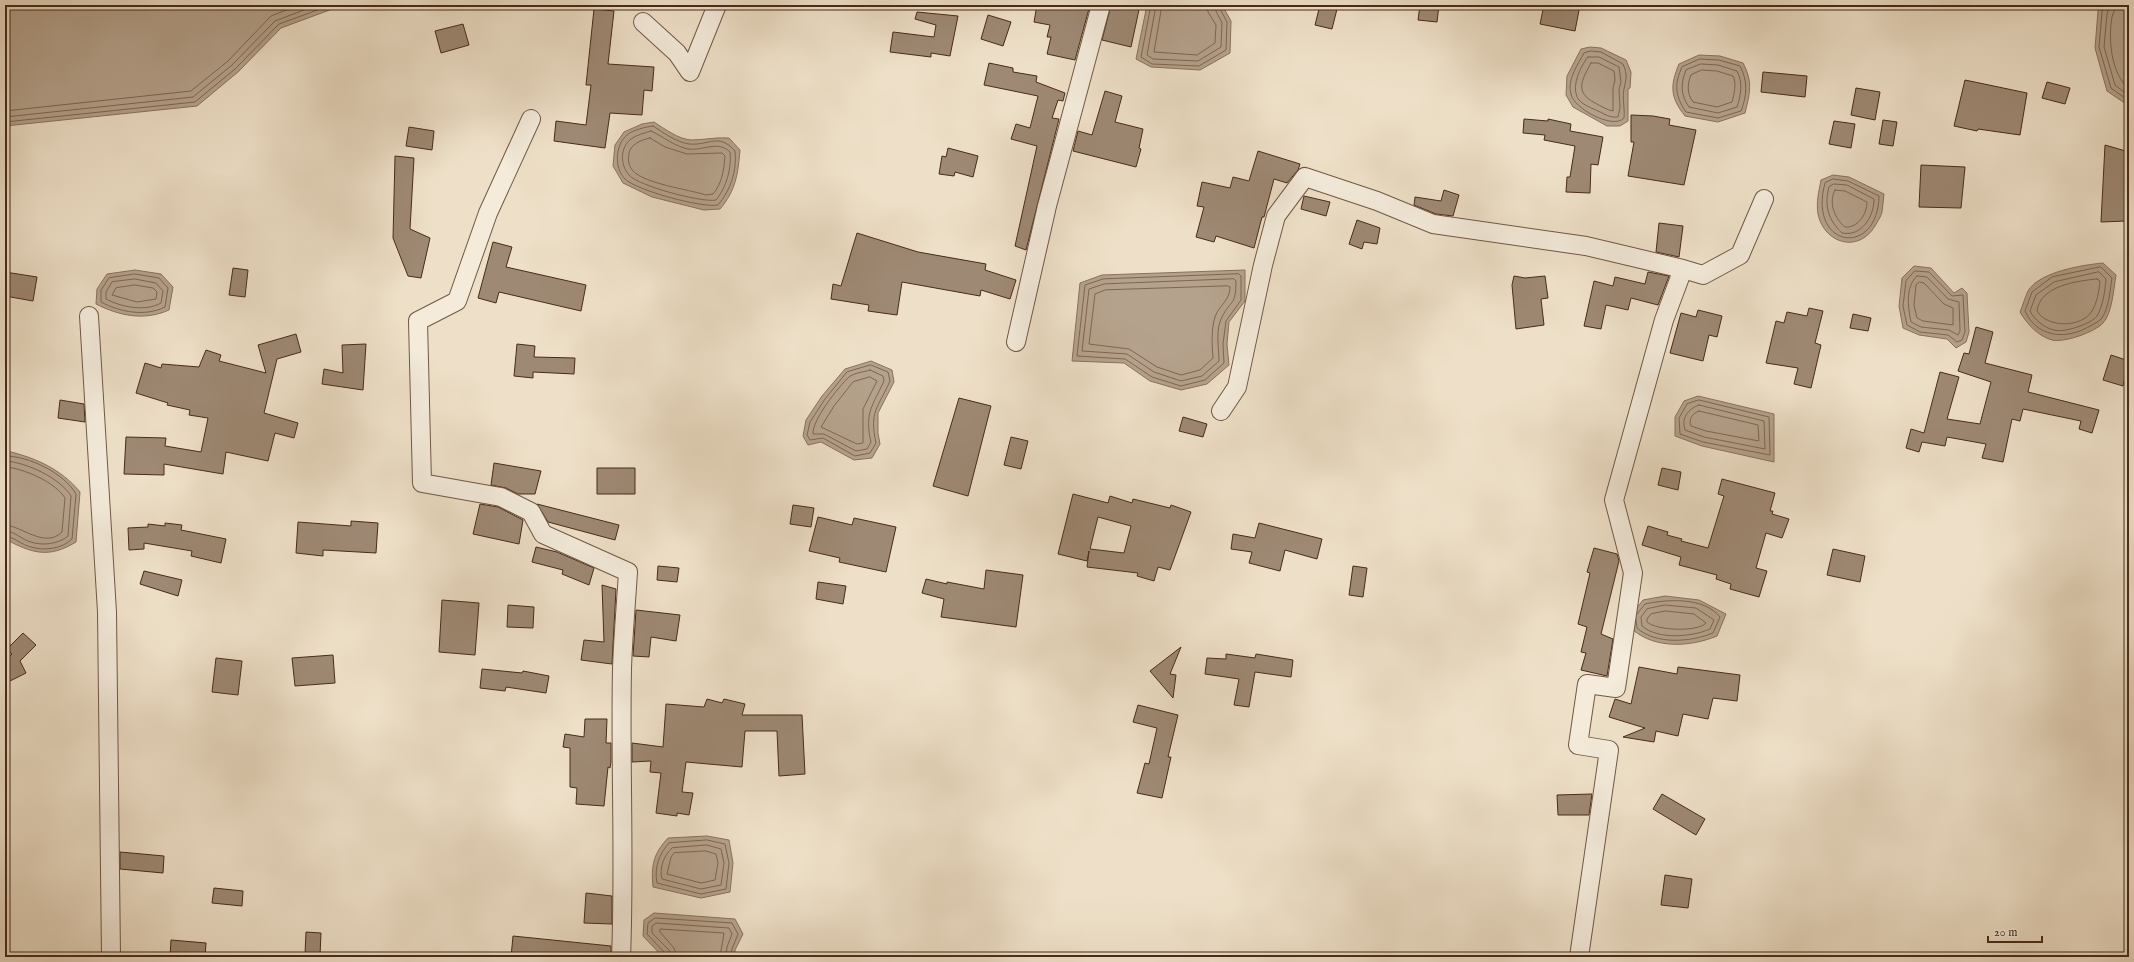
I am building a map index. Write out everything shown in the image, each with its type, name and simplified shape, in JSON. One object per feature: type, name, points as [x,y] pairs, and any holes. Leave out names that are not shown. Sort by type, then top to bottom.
[{"type":"street","points":[[643,22],[678,53],[690,72],[717,5]]},
{"type":"street","points":[[1016,342],[1047,206],[1101,5]]},
{"type":"street","points":[[531,119],[488,213],[457,301],[418,321],[422,483],[500,497],[531,512],[543,534],[628,572],[622,668],[622,824],[624,876],[621,957]]},
{"type":"street","points":[[1221,411],[1237,387],[1263,265],[1276,216],[1305,177],[1377,201],[1433,224],[1586,246],[1703,275],[1740,255],[1764,199]]},
{"type":"street","points":[[1579,957],[1609,750],[1578,745],[1587,684],[1616,688],[1633,573],[1614,500],[1664,320],[1683,269]]},
{"type":"street","points":[[89,316],[107,612],[111,957]]},
{"type":"water","points":[[5,5],[343,5],[281,28],[238,72],[197,106],[5,126]]},
{"type":"water","points":[[1147,5],[1222,5],[1231,21],[1230,53],[1200,70],[1151,67],[1136,59]]},
{"type":"water","points":[[2101,5],[2129,5],[2129,106],[2107,91],[2095,48],[2098,11]]},
{"type":"water","points":[[1590,47],[1601,48],[1626,60],[1631,72],[1630,88],[1628,89],[1628,121],[1620,126],[1607,126],[1573,107],[1566,95],[1567,76],[1581,49]]},
{"type":"water","points":[[1699,55],[1720,56],[1743,63],[1748,76],[1750,88],[1745,113],[1718,122],[1685,116],[1676,103],[1674,97],[1674,79],[1679,64]]},
{"type":"water","points":[[654,122],[681,138],[696,140],[729,138],[740,150],[733,188],[720,209],[704,210],[652,197],[623,183],[613,166],[615,145],[624,132],[642,124]]},
{"type":"water","points":[[1833,175],[1849,177],[1884,194],[1880,218],[1868,235],[1860,240],[1851,242],[1834,238],[1821,224],[1817,205],[1821,180]]},
{"type":"water","points":[[2103,263],[2116,275],[2109,313],[2103,323],[2093,330],[2064,340],[2052,340],[2038,333],[2020,312],[2028,291],[2041,279],[2051,274],[2073,268]]},
{"type":"water","points":[[1914,266],[1931,268],[1954,293],[1962,288],[1967,293],[1969,332],[1966,342],[1956,348],[1947,339],[1919,335],[1903,328],[1899,306],[1902,278]]},
{"type":"water","points":[[135,270],[161,274],[173,287],[169,310],[150,315],[132,316],[114,312],[96,304],[97,289],[107,274]]},
{"type":"water","points":[[1245,270],[1245,301],[1229,322],[1227,344],[1229,365],[1207,384],[1181,390],[1150,381],[1124,363],[1072,361],[1080,283],[1102,275]]},
{"type":"water","points":[[871,361],[892,370],[894,382],[878,413],[878,433],[880,444],[872,458],[854,460],[821,442],[808,445],[803,436],[806,420],[822,396],[845,369]]},
{"type":"water","points":[[1698,396],[1774,414],[1774,462],[1702,446],[1675,436],[1675,417],[1684,401]]},
{"type":"water","points":[[7,451],[38,461],[56,471],[73,484],[80,492],[76,542],[57,551],[40,552],[32,551],[5,539],[5,452]]},
{"type":"water","points":[[1665,596],[1699,600],[1726,614],[1717,636],[1707,640],[1685,644],[1674,644],[1652,640],[1633,630],[1632,614],[1643,600]]},
{"type":"water","points":[[707,836],[729,840],[733,863],[730,892],[701,898],[653,887],[652,873],[654,861],[659,849],[668,838]]},
{"type":"water","points":[[654,913],[735,919],[743,934],[735,950],[735,957],[663,957],[643,936],[644,920]]},
{"type":"building","points":[[1037,5],[1090,5],[1075,60],[1047,54],[1051,37],[1047,37],[1050,25],[1034,22]]},
{"type":"building","points":[[1111,5],[1140,5],[1131,47],[1102,40]]},
{"type":"building","points":[[1320,5],[1338,5],[1332,29],[1315,25]]},
{"type":"building","points":[[1420,5],[1439,5],[1437,22],[1418,20]]},
{"type":"building","points":[[1544,5],[1580,5],[1575,31],[1540,24]]},
{"type":"building","points":[[594,9],[614,11],[608,64],[654,67],[652,91],[644,90],[642,115],[610,113],[605,148],[554,141],[556,121],[586,125],[591,85],[586,85]]},
{"type":"building","points":[[917,12],[958,16],[950,56],[931,53],[931,57],[890,52],[893,32],[934,37],[936,25],[915,19]]},
{"type":"building","points":[[988,15],[1011,22],[1003,46],[981,39]]},
{"type":"building","points":[[463,24],[469,45],[441,53],[435,31]]},
{"type":"building","points":[[989,63],[1013,68],[1013,72],[1037,76],[1036,82],[1065,93],[1063,101],[1058,100],[1052,118],[1059,119],[1026,250],[1015,246],[1037,146],[1011,139],[1016,124],[1030,128],[1038,96],[984,85]]},
{"type":"building","points":[[1763,72],[1807,76],[1805,97],[1761,92]]},
{"type":"building","points":[[1965,80],[2027,93],[2020,135],[1978,129],[1977,131],[1954,126]]},
{"type":"building","points":[[2047,82],[2070,88],[2065,104],[2042,98]]},
{"type":"building","points":[[1856,88],[1880,92],[1875,120],[1851,115]]},
{"type":"building","points":[[1105,91],[1122,96],[1115,122],[1143,129],[1139,148],[1141,149],[1136,167],[1073,151],[1078,131],[1092,135]]},
{"type":"building","points":[[1631,115],[1653,116],[1670,119],[1669,125],[1696,130],[1684,185],[1628,176],[1634,142],[1631,142]]},
{"type":"building","points":[[1524,119],[1548,121],[1548,119],[1571,124],[1570,131],[1603,137],[1598,165],[1591,164],[1590,193],[1566,192],[1567,177],[1570,177],[1575,146],[1544,140],[1545,135],[1523,133]]},
{"type":"building","points":[[1883,120],[1897,122],[1893,146],[1879,144]]},
{"type":"building","points":[[1834,121],[1855,124],[1851,148],[1829,144]]},
{"type":"building","points":[[409,127],[434,131],[432,150],[406,146]]},
{"type":"building","points":[[2105,145],[2129,152],[2126,221],[2101,222]]},
{"type":"building","points":[[948,148],[978,156],[973,177],[955,172],[954,176],[939,174],[942,156],[946,157]]},
{"type":"building","points":[[1258,151],[1300,164],[1298,170],[1287,183],[1274,179],[1254,248],[1216,236],[1214,242],[1196,237],[1204,207],[1197,206],[1202,182],[1230,188],[1233,177],[1249,181]]},
{"type":"building","points":[[395,156],[414,158],[410,229],[430,238],[421,278],[408,276],[393,238]]},
{"type":"building","points":[[1921,165],[1965,167],[1961,208],[1919,207]]},
{"type":"building","points":[[1444,190],[1459,195],[1453,216],[1436,214],[1414,205],[1415,197],[1441,201]]},
{"type":"building","points":[[1304,196],[1330,202],[1326,216],[1301,209]]},
{"type":"building","points":[[1357,220],[1380,228],[1377,244],[1364,242],[1362,249],[1349,244]]},
{"type":"building","points":[[1659,223],[1683,226],[1679,257],[1656,252]]},
{"type":"building","points":[[857,233],[918,252],[986,264],[985,270],[1016,280],[1010,299],[981,290],[980,296],[902,282],[897,315],[868,311],[869,305],[831,299],[833,284],[841,286]]},
{"type":"building","points":[[493,242],[512,247],[506,267],[586,285],[581,311],[499,292],[496,303],[478,298]]},
{"type":"building","points":[[233,268],[248,270],[245,297],[229,295]]},
{"type":"building","points":[[5,272],[37,277],[33,301],[5,296]]},
{"type":"building","points":[[1648,272],[1669,276],[1658,305],[1631,298],[1628,310],[1606,305],[1601,329],[1584,326],[1594,281],[1613,286],[1615,277],[1645,284]]},
{"type":"building","points":[[1514,276],[1525,278],[1545,276],[1548,298],[1541,299],[1544,325],[1516,329],[1512,285]]},
{"type":"building","points":[[1809,308],[1823,311],[1815,343],[1821,345],[1811,388],[1794,384],[1798,368],[1766,363],[1776,321],[1784,323],[1787,312],[1807,316]]},
{"type":"building","points":[[1698,310],[1722,316],[1717,337],[1709,335],[1703,361],[1670,353],[1681,313],[1696,317]]},
{"type":"building","points":[[1853,314],[1871,318],[1868,331],[1850,328]]},
{"type":"building","points":[[1976,327],[1993,332],[1985,363],[2032,375],[2028,392],[2099,410],[2092,433],[2079,429],[2081,421],[2023,409],[2020,421],[2012,419],[2003,462],[1982,458],[1986,444],[1947,437],[1945,446],[1922,442],[1919,452],[1906,448],[1911,429],[1924,433],[1940,372],[1959,377],[1947,419],[1980,424],[1991,382],[1958,371],[1964,353],[1969,354]]},
{"type":"building","points":[[296,334],[301,352],[277,359],[264,413],[298,423],[294,438],[275,433],[268,461],[226,452],[223,474],[164,464],[164,475],[124,474],[126,437],[166,438],[165,446],[201,452],[208,418],[189,415],[190,410],[167,405],[168,403],[136,393],[145,363],[161,368],[162,364],[199,367],[206,350],[221,355],[219,361],[266,373],[258,345]]},
{"type":"building","points":[[366,344],[363,390],[322,384],[324,369],[343,373],[342,345]]},
{"type":"building","points":[[517,344],[535,346],[534,357],[575,358],[574,374],[533,372],[533,378],[514,376]]},
{"type":"building","points":[[2111,355],[2129,361],[2123,386],[2103,380]]},
{"type":"building","points":[[959,398],[991,406],[968,496],[933,486]]},
{"type":"building","points":[[60,400],[84,404],[85,422],[58,418]]},
{"type":"building","points":[[1183,417],[1207,424],[1203,437],[1179,431]]},
{"type":"building","points":[[1011,437],[1028,441],[1021,469],[1004,465]]},
{"type":"building","points":[[494,463],[541,471],[535,494],[518,494],[506,488],[491,485]]},
{"type":"building","points":[[597,468],[635,468],[635,494],[597,494]]},
{"type":"building","points":[[1662,468],[1681,472],[1678,490],[1658,485]]},
{"type":"building","points":[[1722,479],[1775,493],[1770,511],[1773,511],[1772,514],[1789,519],[1782,538],[1766,533],[1756,568],[1767,571],[1759,597],[1730,589],[1731,584],[1716,579],[1717,575],[1679,565],[1681,557],[1642,545],[1648,526],[1668,532],[1667,535],[1682,539],[1681,541],[1708,548],[1724,496],[1718,494]]},
{"type":"building","points":[[1073,494],[1108,503],[1110,496],[1132,503],[1133,499],[1170,508],[1171,505],[1191,512],[1170,570],[1158,567],[1154,581],[1137,576],[1138,573],[1087,567],[1089,551],[1087,561],[1058,554]],"holes":[[[1098,517],[1131,526],[1124,553],[1090,549]]]},
{"type":"building","points":[[480,504],[498,507],[523,520],[519,544],[473,534]]},
{"type":"building","points":[[537,504],[619,525],[615,540],[548,522]]},
{"type":"building","points":[[793,505],[814,508],[811,527],[790,524]]},
{"type":"building","points":[[818,517],[852,525],[854,518],[896,527],[886,572],[839,562],[840,558],[809,551]]},
{"type":"building","points":[[351,521],[378,523],[376,553],[323,550],[323,556],[296,553],[298,522],[351,526]]},
{"type":"building","points":[[165,523],[182,525],[181,530],[226,539],[221,563],[191,556],[192,551],[144,543],[144,549],[129,550],[128,528],[148,527],[148,524],[165,526]]},
{"type":"building","points":[[1259,523],[1322,539],[1317,559],[1285,550],[1280,571],[1249,563],[1252,552],[1231,549],[1233,534],[1255,538]]},
{"type":"building","points":[[536,547],[557,552],[594,568],[589,585],[562,574],[563,570],[532,562]]},
{"type":"building","points":[[1594,548],[1617,554],[1619,561],[1601,634],[1613,639],[1607,676],[1581,670],[1586,653],[1581,652],[1587,627],[1578,624],[1590,573],[1587,572]]},
{"type":"building","points":[[1833,549],[1865,556],[1860,582],[1827,575]]},
{"type":"building","points":[[658,566],[679,568],[677,582],[657,580]]},
{"type":"building","points":[[1353,566],[1367,568],[1363,597],[1349,595]]},
{"type":"building","points":[[986,570],[1023,575],[1016,627],[941,617],[944,599],[922,593],[926,579],[947,584],[947,582],[984,589]]},
{"type":"building","points":[[144,571],[182,580],[178,596],[140,584]]},
{"type":"building","points":[[818,582],[846,586],[843,604],[816,599]]},
{"type":"building","points":[[602,585],[616,589],[612,664],[581,660],[584,640],[604,642]]},
{"type":"building","points":[[442,600],[479,603],[475,655],[439,652]]},
{"type":"building","points":[[508,605],[534,607],[533,628],[507,627]]},
{"type":"building","points":[[636,610],[680,615],[676,641],[651,637],[649,657],[633,656]]},
{"type":"building","points":[[23,633],[36,645],[20,661],[26,673],[10,681],[5,675],[5,660],[12,654],[7,649]]},
{"type":"building","points":[[1181,647],[1170,674],[1176,675],[1173,698],[1150,671]]},
{"type":"building","points":[[1226,654],[1255,658],[1256,654],[1293,660],[1291,677],[1255,672],[1249,707],[1234,705],[1239,679],[1205,674],[1207,658],[1226,659]]},
{"type":"building","points":[[333,655],[335,683],[295,686],[292,658]]},
{"type":"building","points":[[216,658],[242,661],[238,695],[212,692]]},
{"type":"building","points":[[1639,667],[1677,674],[1678,667],[1740,675],[1737,701],[1713,698],[1708,719],[1683,714],[1678,736],[1656,731],[1654,742],[1623,737],[1645,728],[1609,717],[1615,699],[1631,704]]},
{"type":"building","points":[[482,669],[522,673],[523,671],[549,676],[546,693],[506,687],[505,691],[480,688]]},
{"type":"building","points":[[707,699],[722,703],[724,699],[745,704],[742,715],[802,715],[805,774],[779,776],[777,731],[745,731],[742,767],[686,762],[682,792],[693,793],[689,815],[677,813],[677,816],[656,813],[661,773],[650,772],[651,761],[632,762],[632,743],[663,747],[666,704],[704,707]]},
{"type":"building","points":[[1138,705],[1178,715],[1168,757],[1171,757],[1162,798],[1137,793],[1145,763],[1149,764],[1157,728],[1133,722]]},
{"type":"building","points":[[585,719],[607,719],[606,743],[611,743],[611,762],[610,768],[608,767],[604,806],[576,804],[577,788],[570,787],[570,748],[563,747],[565,734],[584,737]]},
{"type":"building","points":[[1592,794],[1589,815],[1558,815],[1557,795]]},
{"type":"building","points":[[1662,794],[1705,819],[1696,835],[1653,809]]},
{"type":"building","points":[[120,852],[164,856],[163,873],[120,869]]},
{"type":"building","points":[[1665,875],[1692,879],[1688,908],[1661,905]]},
{"type":"building","points":[[214,888],[243,891],[242,906],[212,903]]},
{"type":"building","points":[[586,893],[612,896],[612,924],[584,923]]},
{"type":"building","points":[[306,932],[321,933],[320,955],[305,954]]},
{"type":"building","points":[[513,936],[611,946],[611,957],[511,957]]},
{"type":"building","points":[[171,940],[206,943],[205,957],[170,957]]}]
